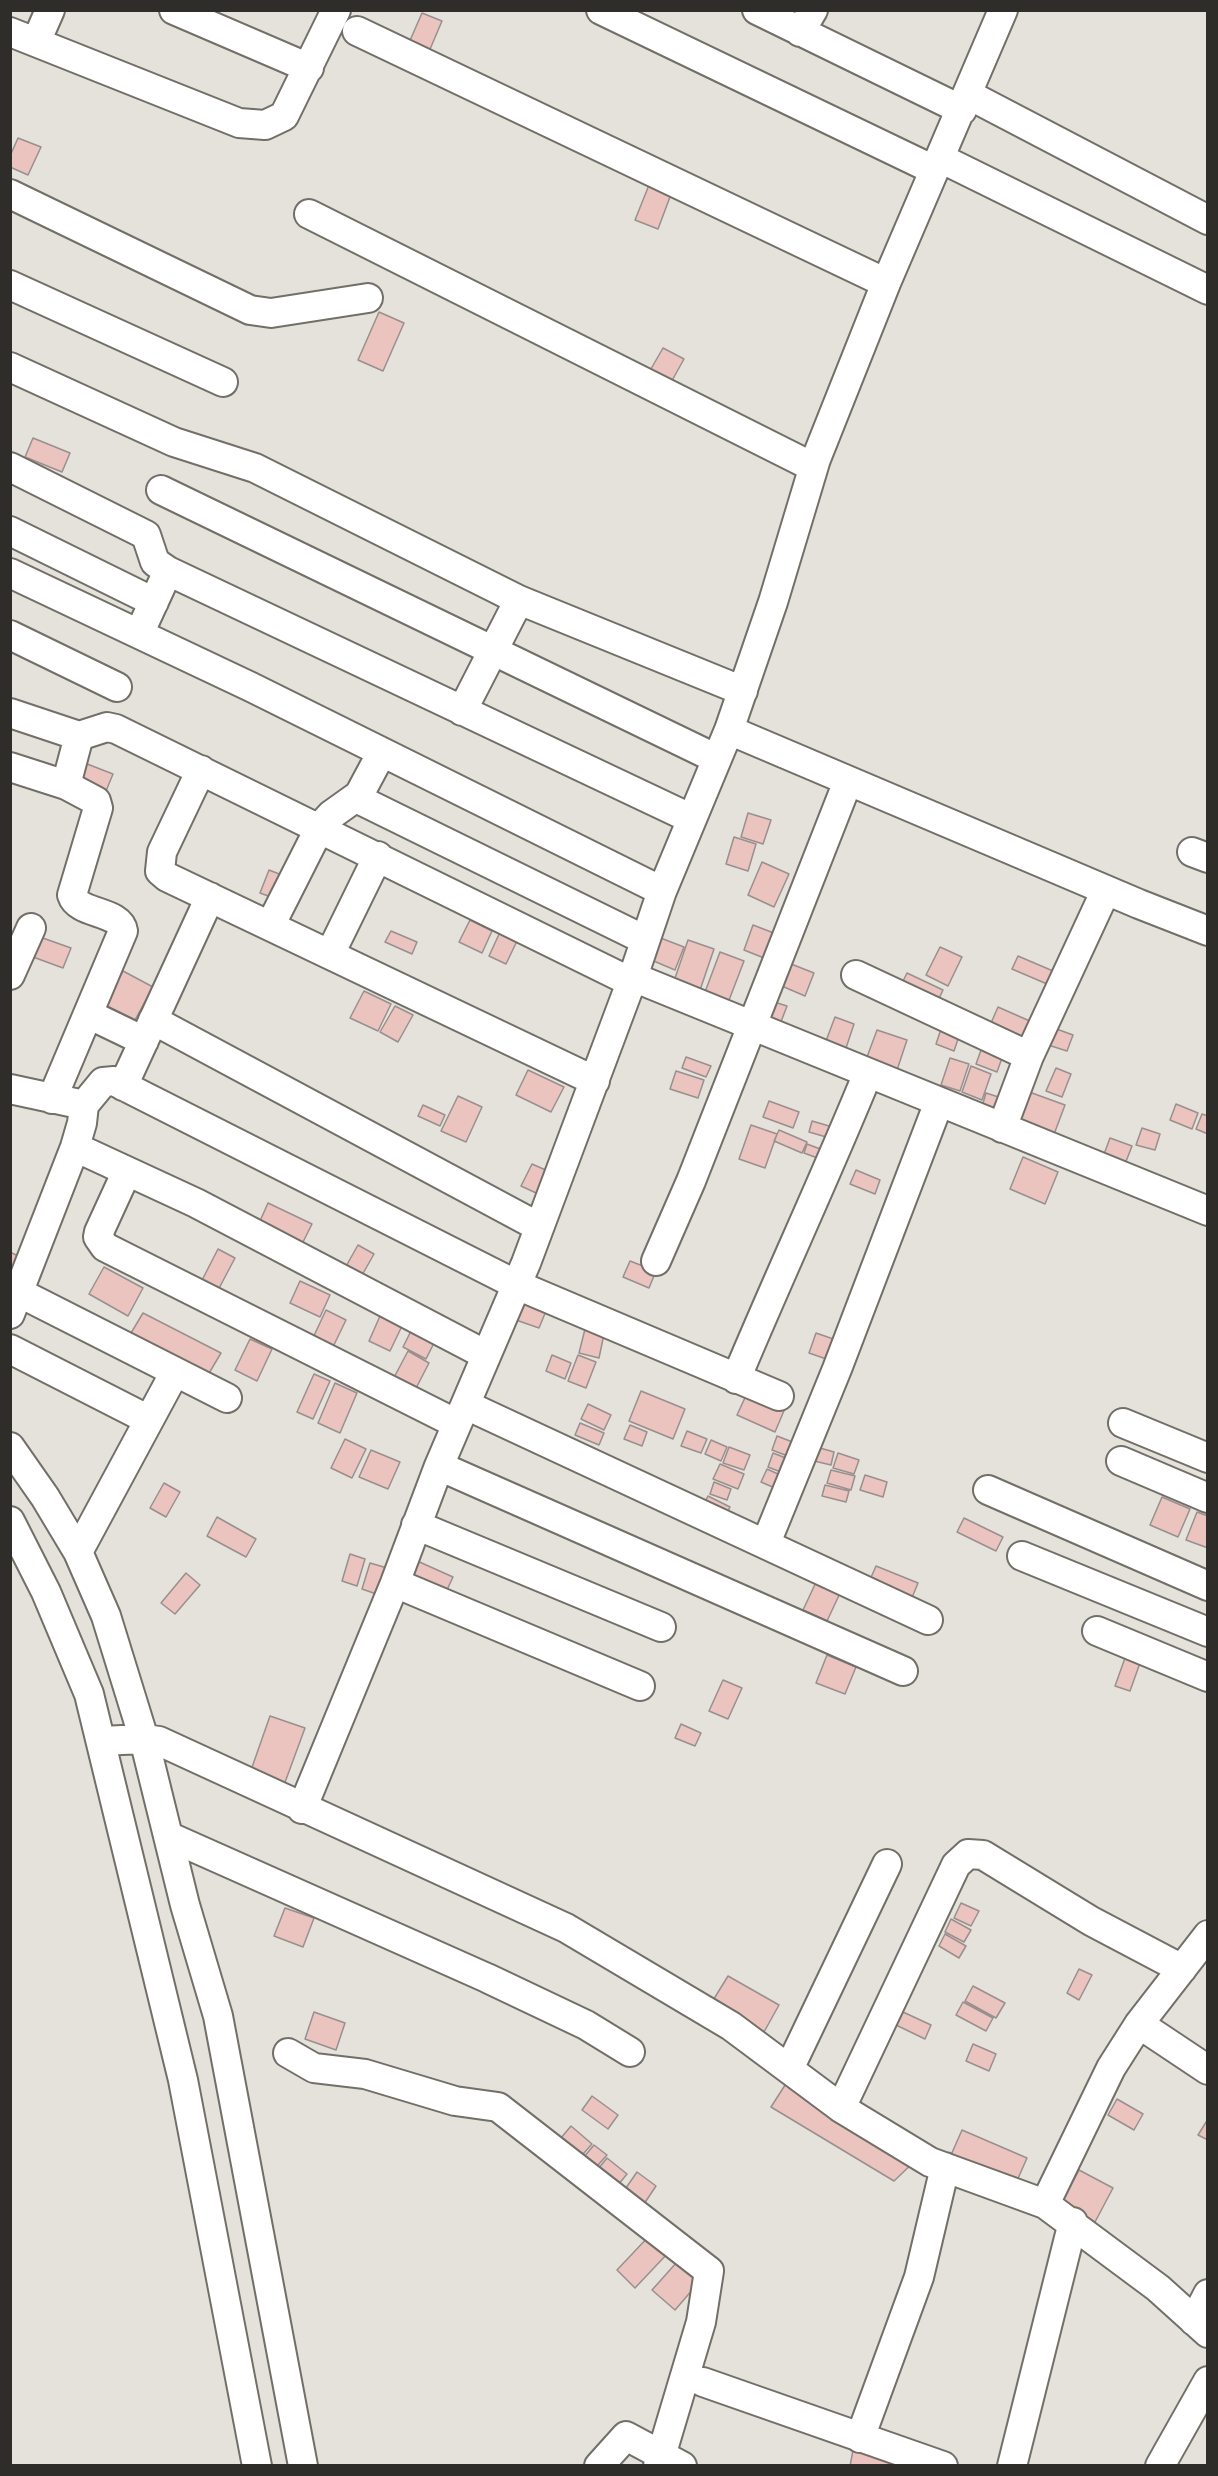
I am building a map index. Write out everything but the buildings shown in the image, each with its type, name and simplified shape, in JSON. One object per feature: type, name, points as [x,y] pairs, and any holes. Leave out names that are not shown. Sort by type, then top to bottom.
[{"type":"street","points":[[50,10],[23,37],[238,123],[265,125],[284,116],[336,10]]},
{"type":"street","points":[[174,10],[309,68]]},
{"type":"street","points":[[601,10],[1208,290]]},
{"type":"street","points":[[757,10],[807,21],[965,103],[1208,220]]},
{"type":"street","points":[[302,1809],[395,1583],[439,1466],[517,1285],[595,1081],[662,891],[729,730],[773,602],[813,467],[886,283],[1003,10]]},
{"type":"street","points":[[357,31],[886,283]]},
{"type":"street","points":[[10,194],[250,310],[271,313],[368,298]]},
{"type":"street","points":[[309,214],[813,467]]},
{"type":"street","points":[[10,285],[223,382]]},
{"type":"street","points":[[10,367],[174,442],[255,468],[519,600],[743,691]]},
{"type":"street","points":[[10,467],[140,530],[150,541],[155,562],[168,571],[692,819]]},
{"type":"street","points":[[161,490],[717,759]]},
{"type":"street","points":[[10,531],[154,602]]},
{"type":"street","points":[[139,634],[168,571]]},
{"type":"street","points":[[10,573],[382,752],[662,891]]},
{"type":"street","points":[[462,711],[519,600]]},
{"type":"street","points":[[10,635],[117,687]]},
{"type":"street","points":[[10,712],[79,736],[107,727],[116,729],[632,980],[751,1025],[1208,1211]]},
{"type":"street","points":[[729,730],[1208,931]]},
{"type":"street","points":[[66,785],[79,736]]},
{"type":"street","points":[[270,926],[320,827],[331,815],[356,798],[382,752]]},
{"type":"street","points":[[10,767],[66,785],[96,801],[98,808],[73,888],[74,900],[118,922],[123,931],[52,1099]]},
{"type":"street","points":[[201,770],[159,863],[160,871],[167,877],[595,1081]]},
{"type":"street","points":[[656,1261],[848,780]]},
{"type":"street","points":[[356,798],[645,940]]},
{"type":"street","points":[[330,954],[378,856]]},
{"type":"street","points":[[1002,1128],[1029,1056],[1106,890]]},
{"type":"street","points":[[123,1086],[210,897]]},
{"type":"street","points":[[10,975],[31,928]]},
{"type":"street","points":[[856,975],[1029,1056]]},
{"type":"street","points":[[88,1014],[148,1030],[539,1227]]},
{"type":"street","points":[[736,1379],[782,1270],[825,1179],[868,1073]]},
{"type":"street","points":[[227,1398],[175,1372],[15,1304],[75,1147],[82,1124],[84,1105],[103,1082],[108,1080],[517,1285],[779,1396]]},
{"type":"street","points":[[10,1089],[84,1105]]},
{"type":"street","points":[[766,1543],[837,1369],[939,1102]]},
{"type":"street","points":[[75,1147],[196,1203],[486,1355]]},
{"type":"street","points":[[127,1171],[99,1232],[98,1237],[105,1247],[462,1414],[766,1543],[928,1620]]},
{"type":"street","points":[[10,1349],[149,1420]]},
{"type":"street","points":[[78,1552],[175,1372]]},
{"type":"street","points":[[1123,1423],[1208,1458]]},
{"type":"street","points":[[10,1448],[45,1497],[78,1552],[106,1616],[144,1739],[168,1836],[218,2016],[303,2466]]},
{"type":"street","points":[[1121,1461],[1208,1498]]},
{"type":"street","points":[[439,1466],[903,1671]]},
{"type":"street","points":[[988,1490],[1208,1586]]},
{"type":"street","points":[[10,1521],[46,1592],[88,1694],[101,1741],[183,2080],[257,2466]]},
{"type":"street","points":[[416,1526],[661,1627]]},
{"type":"street","points":[[1022,1556],[1208,1632]]},
{"type":"street","points":[[395,1583],[640,1686]]},
{"type":"street","points":[[1097,1631],[1208,1677]]},
{"type":"street","points":[[101,1741],[144,1739],[180,1750],[302,1809],[566,1928],[731,2026],[841,2108],[930,2162],[1046,2204],[1073,2222],[1158,2288],[1201,2327]]},
{"type":"street","points":[[168,1836],[487,1978],[586,2025],[630,2052]]},
{"type":"street","points":[[841,2108],[956,1865],[968,1854],[982,1855],[1091,1921],[1182,1969]]},
{"type":"street","points":[[789,2068],[887,1864]]},
{"type":"street","points":[[1046,2204],[1111,2068],[1139,2024],[1208,1935]]},
{"type":"street","points":[[1139,2024],[1208,2070]]},
{"type":"street","points":[[288,2053],[314,2068],[364,2074],[455,2101],[498,2107],[709,2271],[701,2322],[667,2462],[626,2436],[599,2466]]},
{"type":"street","points":[[860,2438],[919,2277],[945,2167]]},
{"type":"street","points":[[1012,2466],[1073,2222]]},
{"type":"street","points":[[1201,2327],[1208,2294]]},
{"type":"street","points":[[1160,2466],[1208,2381]]},
{"type":"street","points":[[703,2382],[943,2466]]}]
